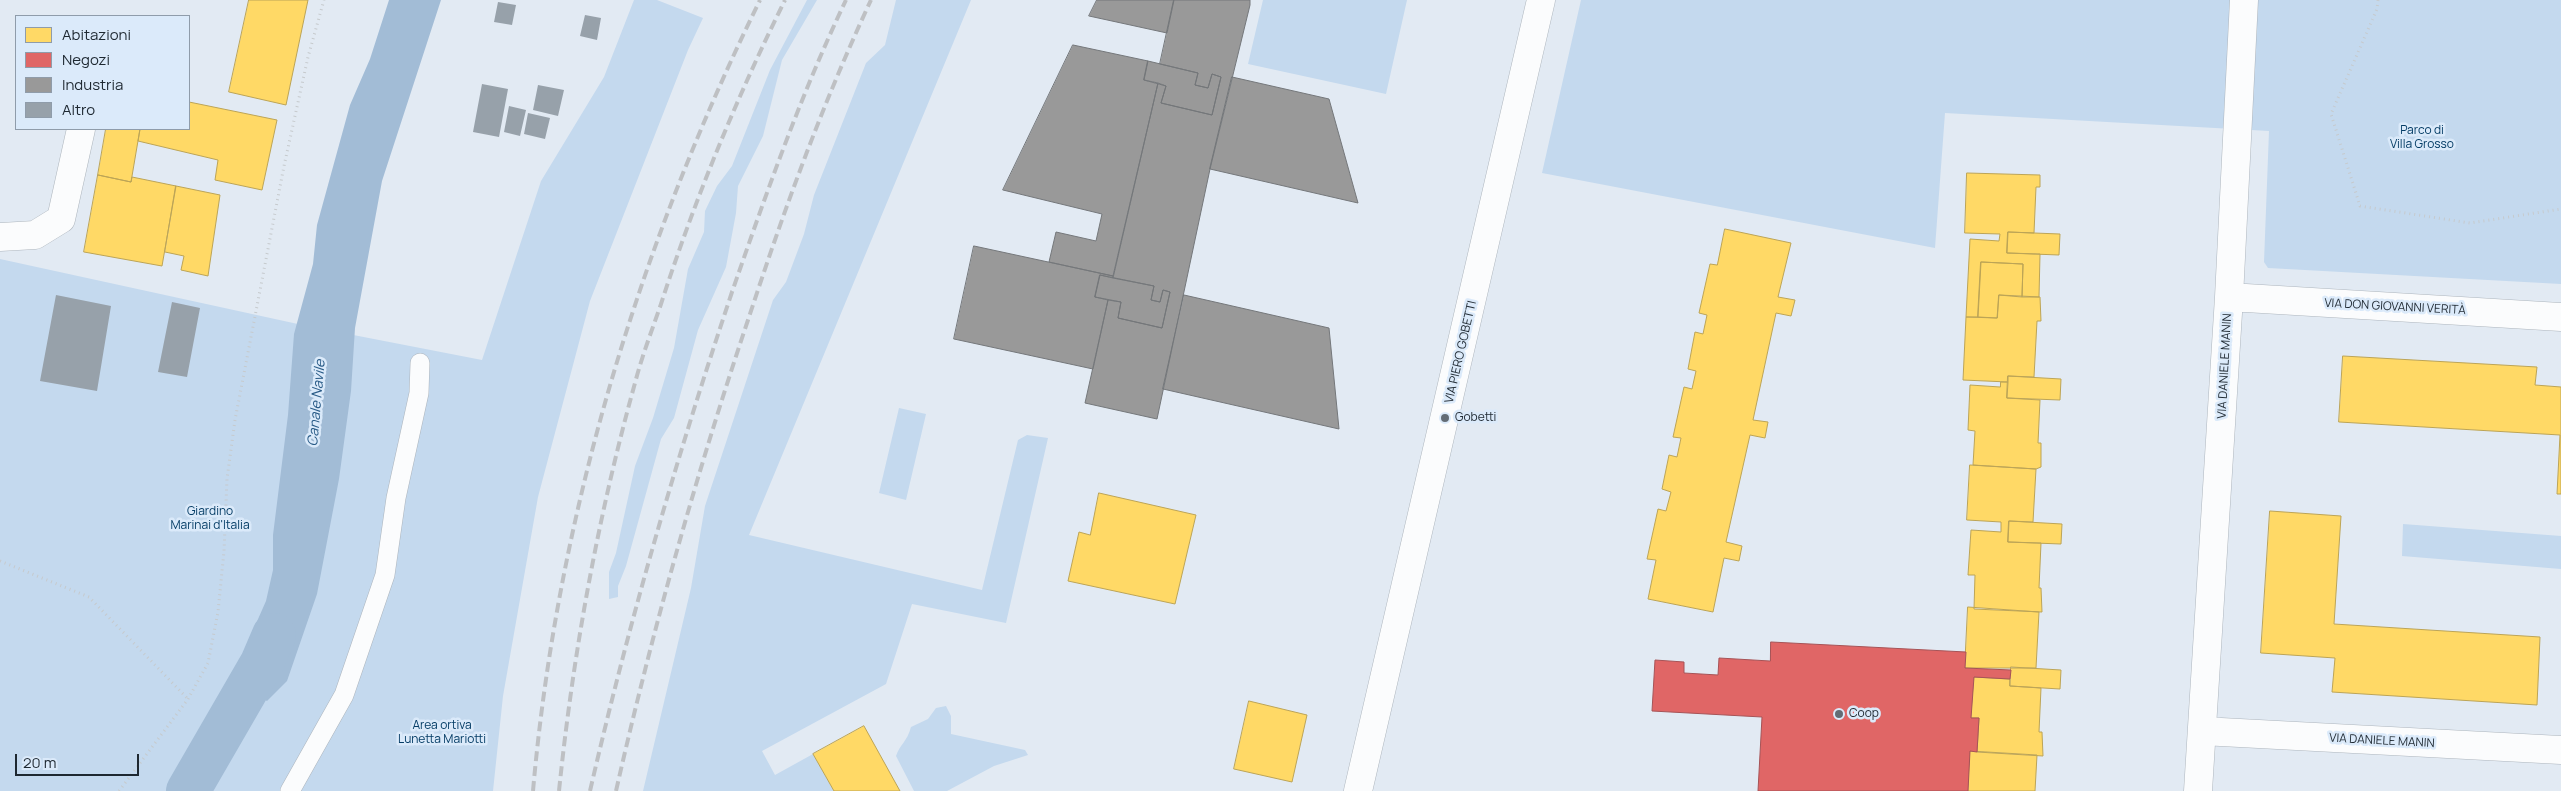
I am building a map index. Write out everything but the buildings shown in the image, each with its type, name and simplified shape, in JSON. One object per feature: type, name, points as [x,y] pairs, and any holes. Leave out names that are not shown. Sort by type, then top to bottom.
[{"type":"street","name":"VIA PIERO GOBETTI","points":[[1358,791],[1541,0]]},
{"type":"street","name":"VIA DANIELE MANIN","points":[[2198,791],[2229,297],[2244,0]]},
{"type":"street","points":[[0,237],[35,235],[61,219],[81,130]]},
{"type":"street","name":"VIA DON GIOVANNI VERITÀ","points":[[2229,297],[2561,317]]},
{"type":"street","name":"VIA DANIELE MANIN","points":[[2202,731],[2561,750]]},
{"type":"lane","points":[[290,791],[344,695],[384,574],[396,498],[419,393],[420,363]]},
{"type":"path","points":[[119,791],[188,699],[208,663],[218,612],[224,551],[226,478],[235,420],[284,166],[308,57],[324,0]]},
{"type":"path","points":[[2378,0],[2377,9],[2331,114],[2360,206],[2470,223],[2561,209]]},
{"type":"path","points":[[0,561],[89,597],[188,699]]},
{"type":"green space","name":"Giardino Marinai d'Italia","points":[[634,0],[657,0],[703,18],[688,50],[590,301],[538,497],[503,696],[493,791],[0,791],[0,259],[307,326],[482,360],[541,181],[604,77]]},
{"type":"green space","points":[[807,0],[817,0],[782,60],[763,136],[738,186],[736,213],[726,267],[698,330],[674,418],[661,439],[626,566],[618,586],[618,597],[609,599],[609,572],[616,553],[635,466],[653,418],[674,348],[688,269],[704,232],[705,211],[717,186],[732,166],[770,70]]},
{"type":"green space","points":[[896,0],[971,0],[749,535],[982,590],[1018,440],[1027,435],[1048,438],[1006,623],[912,604],[886,684],[762,751],[775,775],[813,754],[834,791],[643,791],[691,588],[705,506],[773,300],[786,282],[804,234],[814,195],[866,63],[885,45]]},
{"type":"green space","points":[[1263,0],[1407,0],[1386,94],[1248,64]]},
{"type":"green space","name":"Parco di Villa Grosso","points":[[1581,0],[2561,0],[2561,284],[2268,268],[2264,262],[2269,131],[1945,113],[1935,248],[1542,173]]},
{"type":"green space","points":[[899,408],[926,414],[906,500],[879,493]]},
{"type":"green space","points":[[2403,524],[2561,536],[2561,569],[2402,556]]},
{"type":"green space","points":[[946,706],[951,716],[951,734],[1025,750],[1028,755],[994,766],[947,791],[914,791],[896,756],[911,727],[928,719],[936,708]]},
{"type":"water","points":[[389,0],[441,0],[382,181],[355,328],[351,391],[339,479],[317,594],[287,681],[267,701],[236,681],[247,644],[266,601],[273,570],[273,535],[288,415],[294,334],[313,264],[317,225],[350,105],[370,59]]},
{"type":"waterway","name":"Canale Navile","points":[[188,791],[262,663],[274,635]]},
{"type":"railway","points":[[533,791],[545,688],[562,586],[583,485],[610,385],[641,286],[677,189],[716,93],[760,0]]},
{"type":"railway","points":[[559,791],[579,637],[588,586],[609,484],[638,373],[702,188],[733,112],[785,0]]},
{"type":"railway","points":[[590,791],[621,665],[655,540],[732,292],[785,144],[846,0]]},
{"type":"railway","points":[[616,791],[644,672],[676,554],[729,378],[805,158],[836,79],[871,0]]},
{"type":"place","name":"Gobetti","points":[[1445,418]]},
{"type":"place","name":"Coop","points":[[1839,714]]},
{"type":"park label","name":"Area ortiva Lunetta Mariotti","points":[[442,733]]}]
